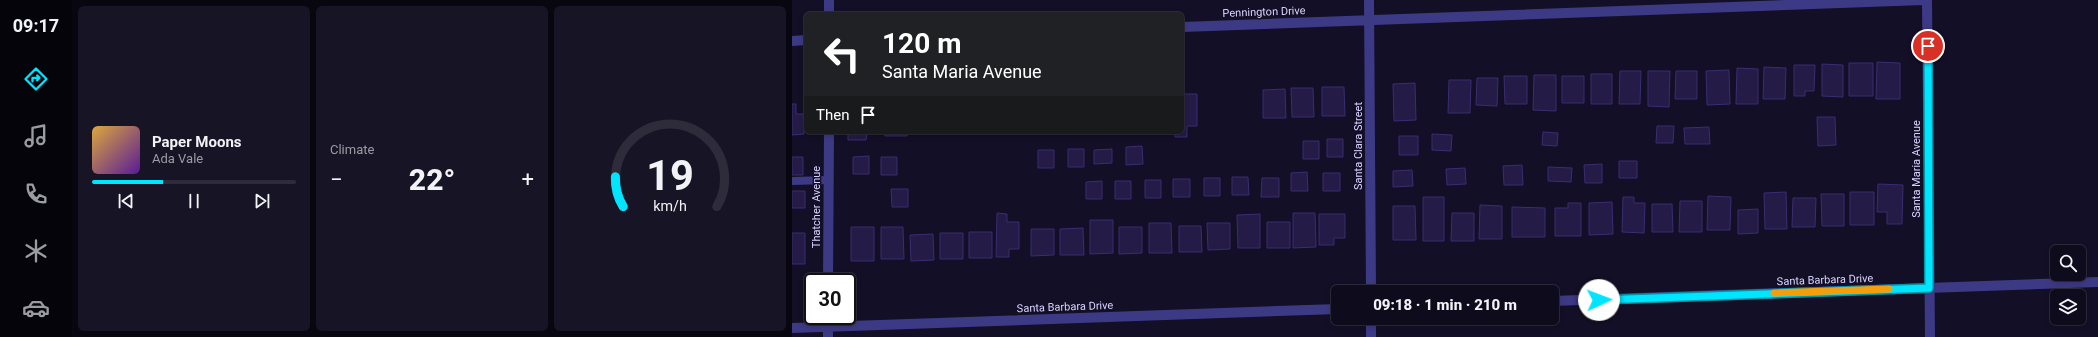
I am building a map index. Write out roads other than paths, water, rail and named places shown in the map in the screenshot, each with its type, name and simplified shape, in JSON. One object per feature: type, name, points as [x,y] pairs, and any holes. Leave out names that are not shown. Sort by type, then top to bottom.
[{"type":"street","points":[[829,0],[829,12]]},
{"type":"street","name":"Santa Clara Street","points":[[1370,0],[1371,285]]},
{"type":"street","name":"Pennington Drive","points":[[1184,27],[1922,0]]},
{"type":"street","name":"Santa Maria Avenue","points":[[1927,0],[1930,337]]},
{"type":"street","points":[[792,41],[804,40]]},
{"type":"street","name":"Thatcher Avenue","points":[[828,273],[829,134]]},
{"type":"street","name":"Santa Barbara Drive","points":[[1559,301],[2098,282]]},
{"type":"street","name":"Santa Barbara Drive","points":[[792,328],[828,332],[1331,309]]},
{"type":"street","points":[[1372,325],[1372,337]]},
{"type":"lane","points":[[792,181],[828,180]]}]
